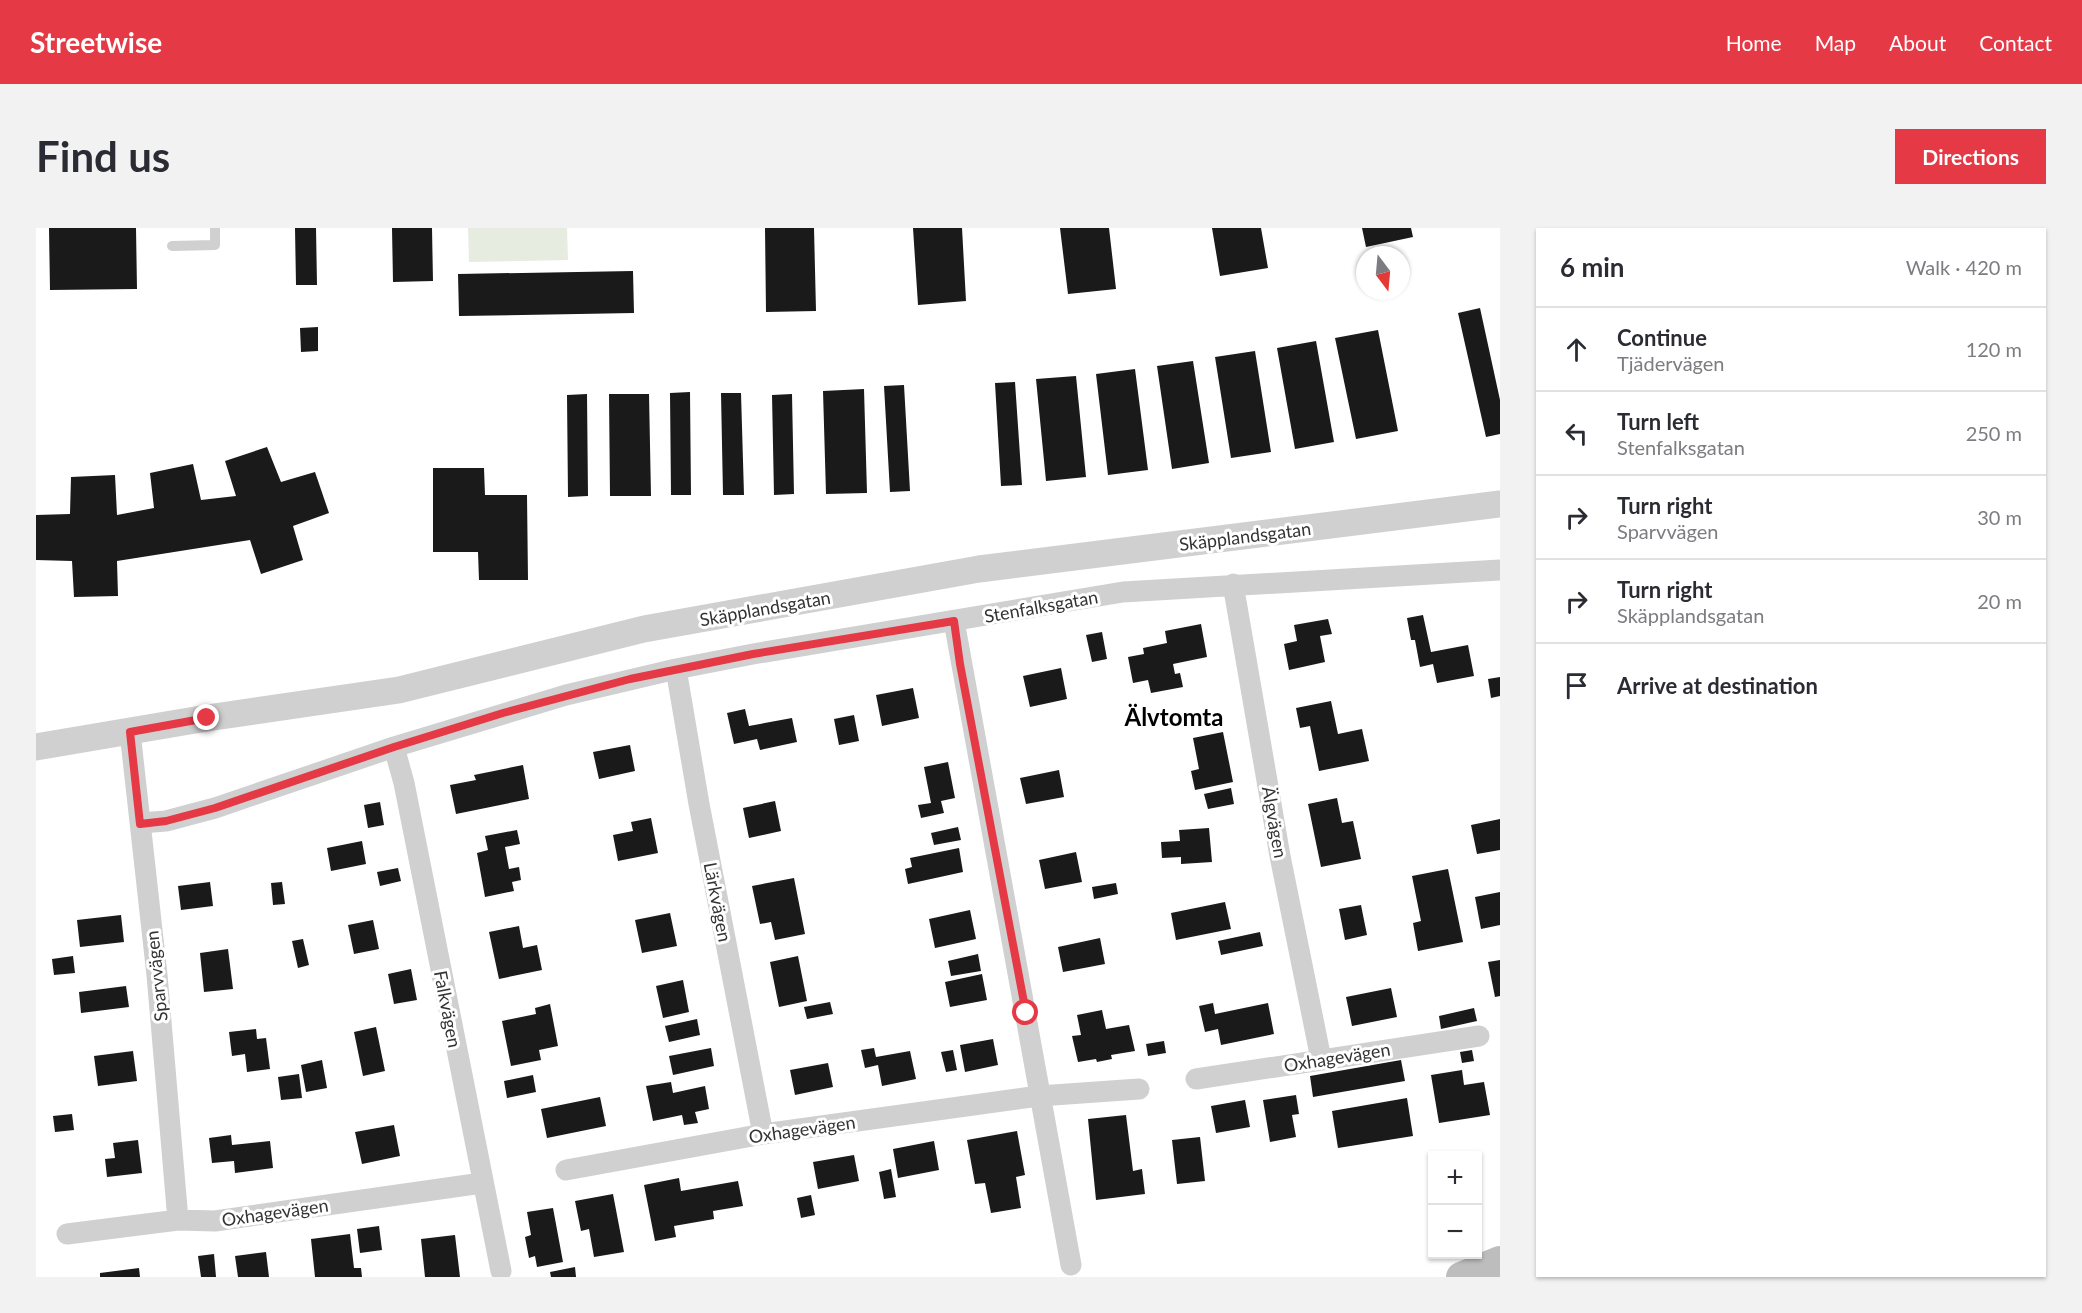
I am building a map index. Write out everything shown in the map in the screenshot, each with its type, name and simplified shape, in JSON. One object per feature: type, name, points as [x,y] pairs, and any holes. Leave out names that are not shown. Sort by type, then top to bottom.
[{"type":"main road","points":[[1461,1277],[1500,1261]]},
{"type":"street","name":"Skäpplandsgatan","points":[[36,747],[399,690],[644,629],[979,569],[1500,504]]},
{"type":"street","name":"Stenfalksgatan","points":[[140,824],[166,821],[215,808],[394,747],[566,695],[676,669],[1124,591],[1500,570]]},
{"type":"street","name":"Älgvägen","points":[[1233,584],[1280,856],[1321,1059]]},
{"type":"street","points":[[954,621],[1071,1265]]},
{"type":"street","name":"Lärkvägen","points":[[676,669],[701,815],[763,1134]]},
{"type":"street","name":"Sparvvägen","points":[[130,732],[157,975],[178,1220]]},
{"type":"street","name":"Falkvägen","points":[[394,747],[404,783],[501,1270]]},
{"type":"street","name":"Oxhagevägen","points":[[1196,1079],[1479,1036]]},
{"type":"street","name":"Oxhagevägen","points":[[566,1170],[763,1134],[1039,1096],[1139,1089]]},
{"type":"street","name":"Oxhagevägen","points":[[67,1234],[178,1220],[215,1221],[482,1183]]},
{"type":"lane","points":[[172,246],[215,245],[215,228]]},
{"type":"shaded area","points":[[468,228],[567,228],[568,260],[469,262]]},
{"type":"building","points":[[49,228],[136,228],[137,289],[50,290]]},
{"type":"building","points":[[295,228],[316,228],[317,285],[296,285]]},
{"type":"building","points":[[392,228],[432,228],[433,281],[393,282]]},
{"type":"building","points":[[765,228],[814,228],[816,311],[766,312]]},
{"type":"building","points":[[913,228],[962,228],[966,301],[918,305]]},
{"type":"building","points":[[1060,228],[1109,228],[1116,289],[1068,294]]},
{"type":"building","points":[[1212,228],[1261,228],[1268,268],[1220,276]]},
{"type":"building","points":[[1362,228],[1411,228],[1413,237],[1366,246]]},
{"type":"building","points":[[633,271],[634,313],[459,316],[458,274]]},
{"type":"building","points":[[1480,308],[1500,400],[1500,434],[1486,437],[1458,313]]},
{"type":"building","points":[[318,327],[318,351],[301,352],[300,328]]},
{"type":"building","points":[[1378,330],[1398,431],[1356,439],[1335,338]]},
{"type":"building","points":[[1316,341],[1334,442],[1295,449],[1277,348]]},
{"type":"building","points":[[1255,351],[1271,452],[1231,458],[1215,357]]},
{"type":"building","points":[[1193,361],[1209,463],[1172,469],[1157,366]]},
{"type":"building","points":[[1135,369],[1148,470],[1108,475],[1096,374]]},
{"type":"building","points":[[1076,376],[1086,477],[1046,481],[1036,379]]},
{"type":"building","points":[[1015,382],[1022,485],[1001,486],[995,383]]},
{"type":"building","points":[[904,385],[910,491],[890,492],[884,386]]},
{"type":"building","points":[[864,389],[867,493],[826,494],[823,391]]},
{"type":"building","points":[[690,392],[691,495],[671,495],[670,393]]},
{"type":"building","points":[[721,393],[741,393],[744,495],[723,495]]},
{"type":"building","points":[[587,394],[588,496],[568,497],[567,395]]},
{"type":"building","points":[[609,394],[649,394],[651,496],[610,496]]},
{"type":"building","points":[[792,394],[794,494],[774,495],[772,395]]},
{"type":"building","points":[[267,447],[281,482],[315,472],[329,513],[293,526],[303,560],[261,574],[250,540],[117,561],[118,596],[74,597],[72,561],[36,560],[36,515],[70,514],[71,477],[115,475],[117,515],[154,508],[150,473],[193,464],[201,500],[236,496],[225,461]]},
{"type":"building","points":[[433,468],[484,468],[485,495],[527,495],[528,580],[479,580],[478,552],[433,552]]},
{"type":"building","points":[[1423,615],[1431,652],[1468,645],[1474,676],[1437,683],[1433,664],[1420,667],[1415,640],[1411,640],[1407,618]]},
{"type":"building","points":[[1328,619],[1332,634],[1320,636],[1325,662],[1289,670],[1284,644],[1297,641],[1294,625]]},
{"type":"building","points":[[1201,624],[1207,657],[1173,664],[1175,674],[1180,673],[1183,687],[1151,693],[1148,680],[1133,683],[1128,657],[1144,654],[1143,648],[1167,643],[1165,631]]},
{"type":"building","points":[[1102,632],[1107,659],[1092,662],[1086,635]]},
{"type":"building","points":[[1061,668],[1067,699],[1030,707],[1023,676]]},
{"type":"building","points":[[1500,677],[1500,696],[1491,698],[1488,679]]},
{"type":"building","points":[[913,688],[919,718],[882,726],[876,695]]},
{"type":"building","points":[[1331,701],[1338,734],[1362,729],[1369,761],[1319,771],[1310,726],[1300,728],[1296,708]]},
{"type":"building","points":[[745,709],[749,726],[792,718],[797,742],[760,750],[757,739],[734,744],[727,713]]},
{"type":"building","points":[[854,715],[859,741],[839,745],[834,719]]},
{"type":"building","points":[[1223,732],[1233,782],[1195,790],[1191,771],[1199,769],[1193,738]]},
{"type":"building","points":[[630,745],[635,771],[599,779],[593,752]]},
{"type":"building","points":[[948,762],[955,798],[941,801],[944,813],[921,818],[918,805],[931,803],[924,767]]},
{"type":"building","points":[[523,765],[529,799],[456,814],[450,785],[476,780],[474,775]]},
{"type":"building","points":[[1059,770],[1064,797],[1026,804],[1020,778]]},
{"type":"building","points":[[1231,788],[1234,804],[1208,809],[1204,794]]},
{"type":"building","points":[[1337,798],[1342,823],[1353,821],[1361,859],[1321,867],[1308,804]]},
{"type":"building","points":[[775,801],[781,831],[749,838],[743,808]]},
{"type":"building","points":[[380,802],[384,825],[368,828],[364,805]]},
{"type":"building","points":[[651,818],[658,853],[618,861],[613,835],[633,831],[631,822]]},
{"type":"building","points":[[1500,819],[1500,850],[1477,854],[1471,825]]},
{"type":"building","points":[[958,827],[961,840],[934,845],[931,833]]},
{"type":"building","points":[[1209,828],[1212,862],[1181,864],[1181,857],[1162,858],[1161,842],[1180,841],[1179,830]]},
{"type":"building","points":[[517,830],[520,844],[505,847],[509,869],[519,867],[521,880],[512,882],[514,891],[485,897],[477,853],[488,850],[485,836]]},
{"type":"building","points":[[362,841],[366,864],[331,871],[327,848]]},
{"type":"building","points":[[959,848],[963,872],[908,884],[905,869],[912,867],[910,858]]},
{"type":"building","points":[[1076,852],[1082,882],[1045,889],[1039,860]]},
{"type":"building","points":[[398,868],[401,881],[380,886],[377,872]]},
{"type":"building","points":[[1448,869],[1463,942],[1418,951],[1413,923],[1421,921],[1412,876]]},
{"type":"building","points":[[794,878],[805,934],[775,940],[771,922],[760,924],[752,886]]},
{"type":"building","points":[[210,882],[213,906],[181,910],[178,886]]},
{"type":"building","points":[[282,882],[285,904],[273,905],[271,883]]},
{"type":"building","points":[[1116,883],[1118,894],[1094,899],[1092,887]]},
{"type":"building","points":[[1500,892],[1500,925],[1481,929],[1475,897]]},
{"type":"building","points":[[1225,902],[1231,929],[1176,940],[1171,913]]},
{"type":"building","points":[[1361,905],[1367,935],[1345,940],[1339,909]]},
{"type":"building","points":[[970,910],[976,939],[935,948],[929,919]]},
{"type":"building","points":[[670,913],[677,946],[642,953],[635,920]]},
{"type":"building","points":[[121,915],[124,942],[80,947],[77,920]]},
{"type":"building","points":[[373,920],[379,949],[354,954],[348,925]]},
{"type":"building","points":[[519,926],[523,948],[537,945],[542,970],[499,979],[489,932]]},
{"type":"building","points":[[1260,932],[1263,946],[1221,955],[1218,941]]},
{"type":"building","points":[[1100,938],[1105,964],[1063,972],[1058,947]]},
{"type":"building","points":[[303,939],[309,965],[298,968],[292,941]]},
{"type":"building","points":[[228,949],[233,989],[204,992],[200,953]]},
{"type":"building","points":[[978,954],[981,971],[951,976],[948,961]]},
{"type":"building","points":[[73,956],[75,973],[54,975],[52,959]]},
{"type":"building","points":[[798,956],[807,1001],[779,1007],[770,962]]},
{"type":"building","points":[[1500,960],[1500,996],[1495,997],[1488,962]]},
{"type":"building","points":[[411,969],[417,1000],[394,1004],[388,974]]},
{"type":"building","points":[[982,974],[987,1000],[950,1007],[945,982]]},
{"type":"building","points":[[683,980],[689,1012],[663,1018],[656,986]]},
{"type":"building","points":[[126,986],[129,1007],[81,1013],[79,992]]},
{"type":"building","points":[[1391,988],[1397,1017],[1352,1026],[1346,997]]},
{"type":"building","points":[[830,1002],[833,1014],[807,1019],[804,1007]]},
{"type":"building","points":[[1213,1003],[1215,1014],[1268,1003],[1274,1034],[1221,1045],[1218,1029],[1205,1032],[1199,1006]]},
{"type":"building","points":[[550,1004],[558,1046],[539,1050],[541,1060],[511,1066],[502,1021],[536,1014],[535,1008]]},
{"type":"building","points":[[1474,1008],[1477,1021],[1441,1029],[1439,1016]]},
{"type":"building","points":[[1102,1010],[1106,1029],[1129,1025],[1135,1051],[1111,1055],[1112,1059],[1097,1062],[1096,1059],[1078,1062],[1072,1036],[1081,1035],[1077,1015]]},
{"type":"building","points":[[697,1019],[700,1035],[669,1042],[665,1026]]},
{"type":"building","points":[[376,1027],[385,1071],[363,1076],[354,1032]]},
{"type":"building","points":[[256,1029],[257,1039],[266,1038],[270,1069],[247,1072],[245,1054],[232,1056],[229,1032]]},
{"type":"building","points":[[993,1039],[998,1065],[965,1072],[960,1045]]},
{"type":"building","points":[[1164,1041],[1166,1053],[1148,1056],[1146,1044]]},
{"type":"building","points":[[711,1048],[714,1066],[673,1075],[669,1056]]},
{"type":"building","points":[[874,1048],[876,1057],[910,1051],[916,1079],[882,1086],[878,1065],[865,1068],[861,1050]]},
{"type":"building","points":[[953,1050],[957,1070],[946,1072],[941,1052]]},
{"type":"building","points":[[1472,1050],[1474,1061],[1462,1063],[1460,1052]]},
{"type":"building","points":[[133,1051],[137,1081],[98,1086],[94,1056]]},
{"type":"building","points":[[322,1060],[327,1088],[306,1092],[301,1065]]},
{"type":"building","points":[[1401,1060],[1405,1081],[1313,1097],[1310,1076]]},
{"type":"building","points":[[828,1063],[833,1087],[795,1095],[790,1070]]},
{"type":"building","points":[[1462,1070],[1464,1085],[1484,1082],[1490,1115],[1439,1123],[1431,1075]]},
{"type":"building","points":[[299,1074],[302,1098],[281,1100],[278,1077]]},
{"type":"building","points":[[533,1075],[536,1092],[507,1098],[504,1081]]},
{"type":"building","points":[[671,1082],[673,1093],[705,1086],[709,1109],[695,1112],[698,1123],[684,1125],[682,1115],[653,1121],[646,1086]]},
{"type":"building","points":[[1296,1095],[1299,1114],[1292,1115],[1296,1137],[1270,1142],[1263,1100]]},
{"type":"building","points":[[600,1097],[606,1126],[547,1138],[541,1109]]},
{"type":"building","points":[[1407,1098],[1413,1136],[1338,1148],[1332,1111]]},
{"type":"building","points":[[1245,1100],[1250,1127],[1216,1133],[1211,1106]]},
{"type":"building","points":[[72,1114],[74,1130],[55,1132],[53,1116]]},
{"type":"building","points":[[1126,1115],[1133,1171],[1142,1169],[1145,1194],[1096,1200],[1088,1119]]},
{"type":"building","points":[[394,1125],[400,1156],[362,1164],[355,1132]]},
{"type":"building","points":[[1017,1131],[1025,1175],[1016,1177],[1021,1208],[991,1213],[985,1183],[975,1184],[967,1140]]},
{"type":"building","points":[[231,1135],[232,1145],[270,1141],[273,1168],[235,1173],[234,1161],[212,1163],[209,1138]]},
{"type":"building","points":[[1200,1137],[1205,1181],[1177,1184],[1172,1140]]},
{"type":"building","points":[[138,1140],[142,1173],[107,1177],[105,1159],[115,1158],[113,1143]]},
{"type":"building","points":[[934,1141],[939,1170],[898,1178],[893,1149]]},
{"type":"building","points":[[854,1155],[859,1181],[818,1189],[813,1162]]},
{"type":"building","points":[[891,1169],[896,1197],[884,1199],[879,1172]]},
{"type":"building","points":[[679,1178],[681,1191],[738,1181],[743,1206],[713,1211],[714,1219],[674,1226],[676,1237],[655,1241],[644,1185]]},
{"type":"building","points":[[613,1194],[624,1252],[594,1257],[589,1229],[581,1231],[575,1201]]},
{"type":"building","points":[[811,1195],[815,1215],[801,1218],[797,1198]]},
{"type":"building","points":[[553,1208],[563,1262],[537,1267],[535,1256],[529,1258],[525,1237],[531,1235],[527,1212]]},
{"type":"building","points":[[379,1226],[382,1250],[360,1253],[357,1229]]},
{"type":"building","points":[[350,1234],[354,1268],[361,1268],[362,1277],[315,1277],[311,1239]]},
{"type":"building","points":[[455,1235],[460,1277],[425,1277],[421,1239]]},
{"type":"building","points":[[266,1252],[269,1277],[238,1277],[235,1256]]},
{"type":"building","points":[[214,1254],[216,1277],[201,1277],[198,1256]]},
{"type":"building","points":[[575,1267],[576,1277],[551,1277],[550,1272]]},
{"type":"building","points":[[139,1268],[140,1277],[100,1277],[100,1273]]},
{"type":"district","name":"Älvtomta","points":[[1174,716]]},
{"type":"route","points":[[207,718],[130,732],[140,824],[166,821],[215,808],[394,747],[503,713],[630,679],[753,654],[954,621],[960,664],[1026,1013]]}]
